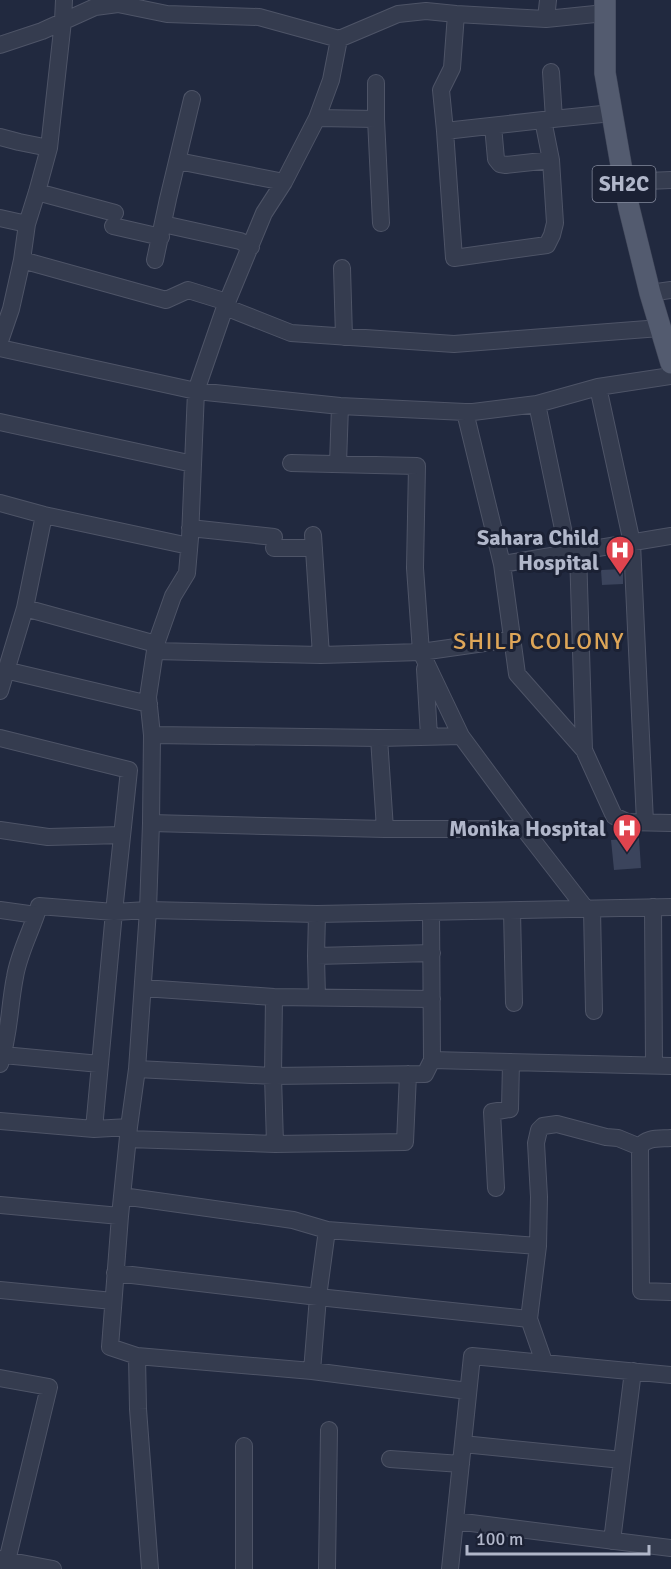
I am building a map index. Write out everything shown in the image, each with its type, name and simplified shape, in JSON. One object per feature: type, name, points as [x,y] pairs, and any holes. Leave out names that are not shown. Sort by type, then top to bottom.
[{"type":"main road","name":"SH2C","points":[[605,7],[605,73],[624,182],[629,208],[661,292],[660,328],[671,363]]},
{"type":"street","points":[[0,341],[11,309],[27,224],[49,148],[64,0]]},
{"type":"street","points":[[546,19],[548,0]]},
{"type":"street","points":[[0,45],[42,31],[95,7],[118,4],[259,17],[339,39],[398,14],[426,6],[456,15],[546,19],[605,7]]},
{"type":"street","points":[[456,15],[452,68],[441,90],[454,258],[547,245],[555,223],[548,120],[551,72]]},
{"type":"street","points":[[339,39],[331,81],[317,118],[284,182],[264,213],[226,304],[196,391],[187,573],[173,596],[155,648],[148,697],[152,735],[148,909],[137,1070],[128,1133],[110,1347],[137,1356],[312,1371],[468,1391]]},
{"type":"street","points":[[376,83],[381,224]]},
{"type":"street","points":[[155,260],[192,99]]},
{"type":"street","points":[[445,131],[612,113]]},
{"type":"street","points":[[317,118],[376,119]]},
{"type":"street","points":[[493,126],[496,159],[500,164],[551,160]]},
{"type":"street","points":[[0,137],[49,148]]},
{"type":"street","points":[[178,161],[284,182]]},
{"type":"street","points":[[624,182],[671,180]]},
{"type":"street","points":[[38,192],[114,220],[162,230],[240,241],[251,247]]},
{"type":"street","points":[[0,218],[27,224]]},
{"type":"street","points":[[22,260],[166,300],[189,290],[291,333],[454,344],[660,328]]},
{"type":"street","points":[[342,268],[344,337]]},
{"type":"street","points":[[0,348],[196,391],[340,406],[465,412],[537,404],[598,387],[671,376]]},
{"type":"street","points":[[598,387],[632,543],[645,822]]},
{"type":"street","points":[[537,404],[573,552],[585,750]]},
{"type":"street","points":[[338,464],[340,406]]},
{"type":"street","points":[[465,412],[502,564],[517,674],[585,750],[614,816],[627,822],[671,823]]},
{"type":"street","points":[[0,422],[193,464]]},
{"type":"street","points":[[291,463],[417,466],[416,568],[429,736]]},
{"type":"street","points":[[0,503],[44,515],[189,546]]},
{"type":"street","points":[[0,692],[25,608],[44,515]]},
{"type":"street","points":[[190,528],[274,542],[313,542],[321,655]]},
{"type":"street","points":[[502,564],[671,536]]},
{"type":"street","points":[[25,608],[155,648],[321,655],[422,656],[513,639]]},
{"type":"street","points":[[151,824],[385,830],[530,828],[461,736],[422,656]]},
{"type":"street","points":[[5,670],[149,704]]},
{"type":"street","points":[[152,735],[379,738],[461,736]]},
{"type":"street","points":[[0,738],[129,770],[94,1129]]},
{"type":"street","points":[[379,738],[385,830]]},
{"type":"street","points":[[524,829],[589,909],[594,1011]]},
{"type":"street","points":[[0,830],[48,837],[122,836]]},
{"type":"street","points":[[100,1064],[2,1060],[4,1027],[20,955],[39,906],[114,912],[148,909],[317,914],[671,907]]},
{"type":"street","points":[[432,1060],[662,1066],[653,907]]},
{"type":"street","points":[[0,910],[36,915]]},
{"type":"street","points":[[512,911],[514,1003]]},
{"type":"street","points":[[137,1070],[273,1076],[425,1074],[432,1060],[431,912]]},
{"type":"street","points":[[317,914],[317,998]]},
{"type":"street","points":[[316,956],[432,953]]},
{"type":"street","points":[[143,988],[274,997],[432,999]]},
{"type":"street","points":[[274,997],[275,1144]]},
{"type":"street","points":[[496,1188],[492,1112],[510,1109],[511,1062]]},
{"type":"street","points":[[0,1121],[275,1144],[405,1142],[408,1074]]},
{"type":"street","points":[[544,1362],[529,1319],[538,1246],[539,1197],[536,1143],[539,1130],[543,1126],[556,1124],[618,1138],[640,1147]]},
{"type":"street","points":[[671,1138],[648,1140],[640,1147],[641,1291],[671,1292]]},
{"type":"street","points":[[122,1196],[293,1220],[327,1230],[538,1246]]},
{"type":"street","points":[[0,1205],[120,1216]]},
{"type":"street","points":[[312,1371],[318,1296],[327,1230]]},
{"type":"street","points":[[115,1273],[529,1319]]},
{"type":"street","points":[[0,1290],[113,1301]]},
{"type":"street","points":[[137,1356],[138,1409],[150,1569]]},
{"type":"street","points":[[450,1569],[472,1356],[671,1375]]},
{"type":"street","points":[[612,1541],[633,1371]]},
{"type":"street","points":[[0,1378],[49,1387],[4,1563],[53,1569]]},
{"type":"street","points":[[327,1569],[329,1430]]},
{"type":"street","points":[[463,1444],[622,1460]]},
{"type":"street","points":[[244,1446],[244,1569]]},
{"type":"street","points":[[390,1459],[461,1464]]},
{"type":"street","points":[[455,1521],[671,1548]]},
{"type":"building","points":[[623,569],[623,584],[602,585],[601,570]]},
{"type":"building","points":[[639,838],[641,868],[614,870],[611,840]]},
{"type":"place","name":"Sahara Child Hospital","points":[[620,576]]},
{"type":"place","name":"Monika Hospital","points":[[627,854]]},
{"type":"district","name":"SHILP COLONY","points":[[539,641]]}]
